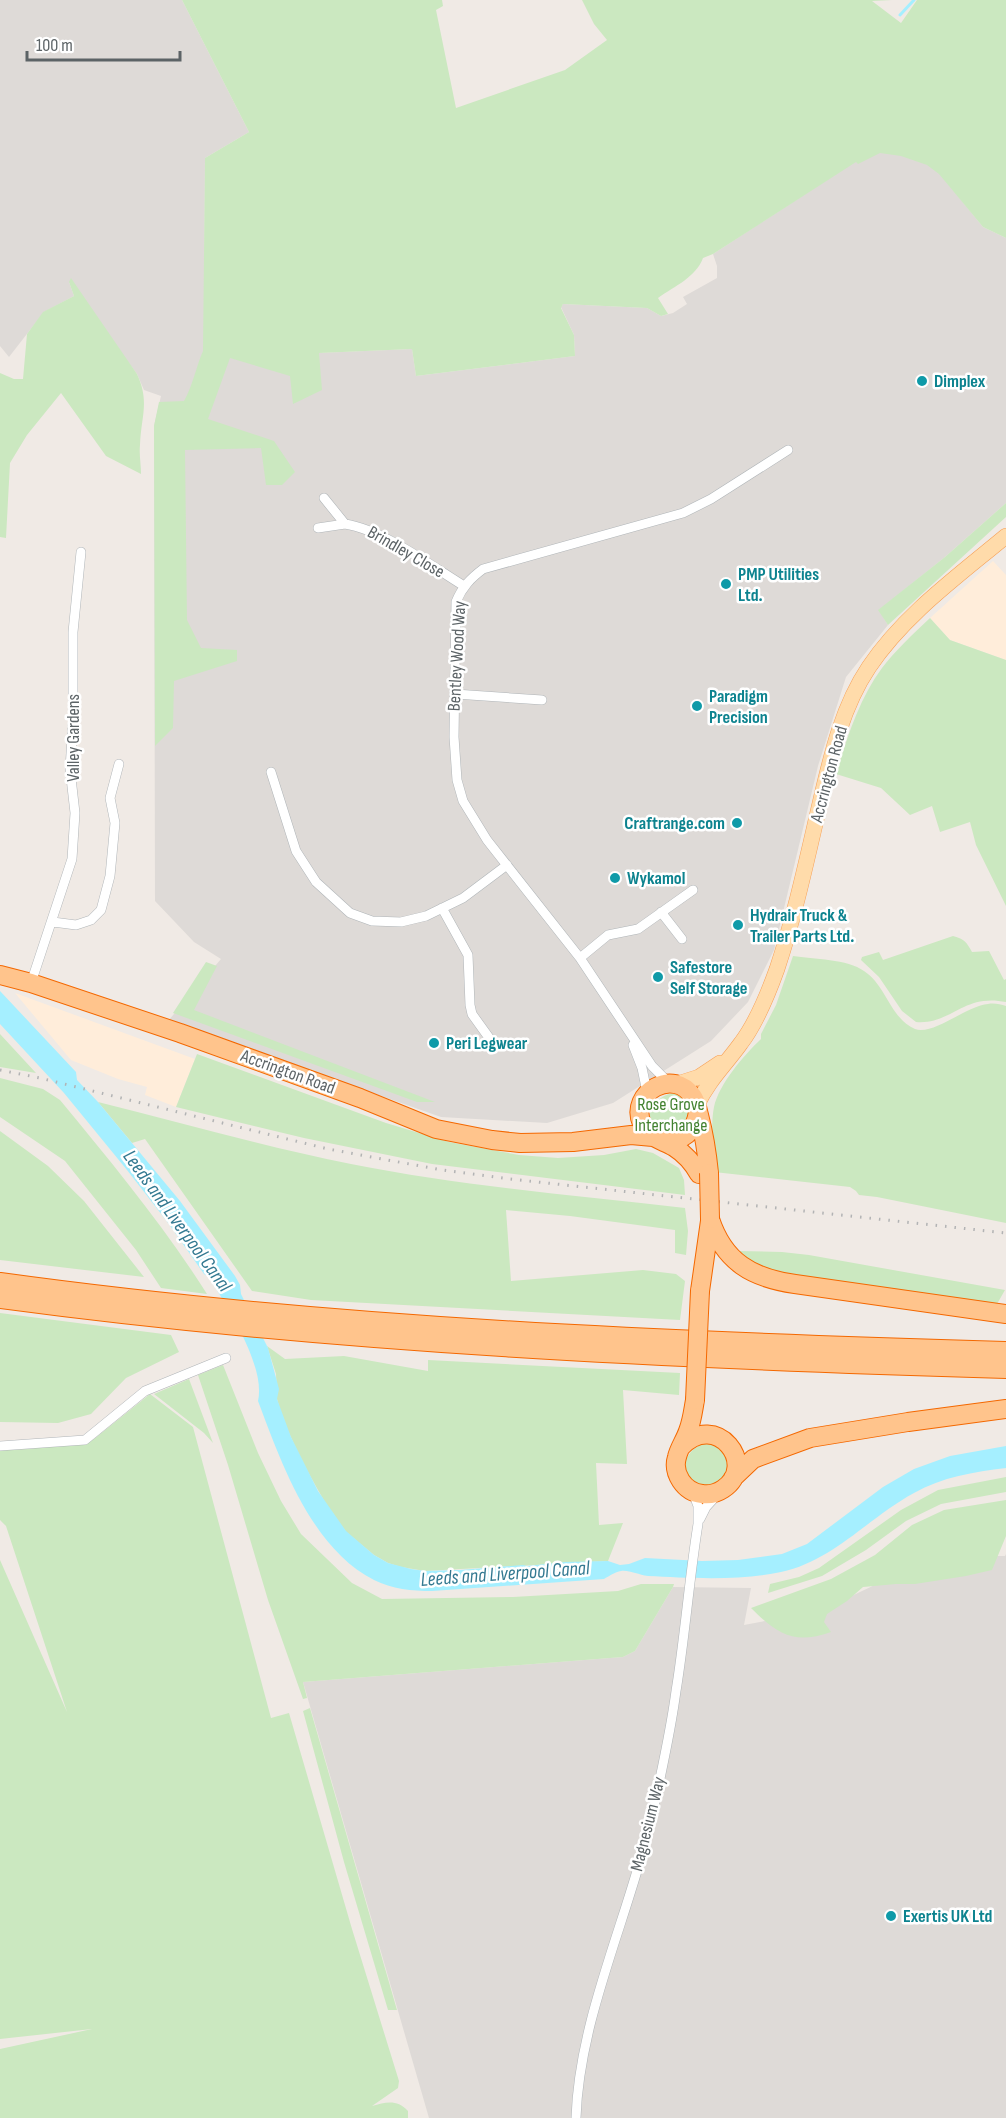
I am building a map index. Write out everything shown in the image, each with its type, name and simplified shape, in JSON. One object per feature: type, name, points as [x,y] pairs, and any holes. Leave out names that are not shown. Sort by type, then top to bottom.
[{"type":"highway","name":"Accrington Road","points":[[0,975],[31,983],[203,1041],[360,1098],[436,1129],[483,1139],[520,1143],[556,1143],[631,1135],[658,1139]]},
{"type":"highway","points":[[704,1174],[688,1158],[645,1131],[639,1112],[644,1097],[653,1087],[673,1084],[686,1089],[693,1096],[704,1133],[707,1214],[704,1270],[701,1284],[695,1400],[689,1428],[677,1454],[676,1470],[683,1484],[692,1491],[705,1495],[728,1484],[753,1459],[810,1438],[1006,1409]]},
{"type":"highway","name":"Accrington Road","points":[[579,1140],[619,1126],[633,1115],[644,1097]]},
{"type":"highway","points":[[658,1139],[672,1142],[688,1135],[697,1122],[698,1109]]},
{"type":"highway","points":[[707,1214],[715,1234],[735,1261],[762,1278],[1006,1314]]},
{"type":"highway","points":[[0,1282],[140,1309],[288,1333],[471,1347],[1006,1369]]},
{"type":"highway","points":[[0,1299],[632,1337],[1006,1352]]},
{"type":"highway","points":[[695,1400],[701,1418],[716,1436]]},
{"type":"highway","points":[[681,1447],[688,1440],[706,1434],[725,1440],[732,1448],[736,1458],[736,1468],[728,1484]]},
{"type":"main road","name":"Accrington Road","points":[[698,1109],[703,1093],[751,1026],[777,969],[793,916],[840,727],[868,668],[893,634],[1006,536]]},
{"type":"main road","name":"Accrington Road","points":[[673,1084],[699,1077],[726,1060]]},
{"type":"street","name":"Bentley Wood Way","points":[[673,1084],[652,1066],[579,958],[472,818],[463,801],[458,780],[454,737],[456,602],[464,586],[483,569],[683,513],[788,450]]},
{"type":"street","name":"Brindley Close","points":[[324,498],[345,524]]},
{"type":"street","name":"Brindley Close","points":[[318,528],[345,524],[362,526],[464,586]]},
{"type":"street","name":"Valley Gardens","points":[[31,983],[72,860],[75,813],[70,770],[73,722],[73,632],[81,552]]},
{"type":"street","points":[[455,694],[542,700]]},
{"type":"street","points":[[53,922],[76,925],[91,920],[101,910],[110,876],[115,823],[110,798],[119,764]]},
{"type":"street","points":[[271,772],[296,851],[316,882],[350,913],[372,921],[401,922],[426,916],[463,898],[507,865]]},
{"type":"street","points":[[579,958],[608,935],[638,929],[693,890]]},
{"type":"street","points":[[442,908],[468,955],[472,1014],[495,1046]]},
{"type":"street","points":[[661,912],[682,939]]},
{"type":"street","name":"Bentley Wood Way","points":[[627,1029],[642,1068],[644,1097]]},
{"type":"street","points":[[0,1446],[85,1440],[145,1391],[223,1359]]},
{"type":"street","name":"Magnesium Way","points":[[698,1524],[706,1507],[728,1484]]},
{"type":"street","name":"Magnesium Way","points":[[576,2118],[578,2082],[591,2020],[633,1888],[666,1752],[698,1524],[698,1506],[692,1491]]},
{"type":"shaded area","points":[[0,0],[182,0],[249,132],[205,158],[204,331],[318,353],[412,349],[416,376],[575,356],[574,335],[561,307],[563,304],[647,308],[661,316],[673,313],[687,304],[683,297],[717,278],[717,266],[713,254],[856,161],[909,136],[983,227],[1006,238],[1006,503],[945,557],[879,610],[888,625],[846,677],[818,766],[774,950],[748,1002],[711,1041],[613,1103],[547,1123],[441,1117],[168,1021],[221,959],[194,942],[155,901],[154,426],[161,396],[144,390],[137,374],[69,282],[74,296],[44,312],[9,357],[0,346]]},
{"type":"shaded area","points":[[993,561],[1006,575],[1006,660],[950,640],[930,618]]},
{"type":"shaded area","points":[[15,993],[195,1059],[176,1107],[145,1095],[147,1087],[118,1079],[71,1060]]},
{"type":"shaded area","points":[[1006,1554],[1006,2118],[429,2118],[303,1682],[623,1657],[635,1651],[673,1587],[751,1588],[744,1625],[822,1610],[936,1556],[1005,1556]]},
{"type":"green space","points":[[182,0],[442,0],[443,6],[436,10],[456,108],[565,70],[607,40],[594,24],[582,0],[892,0],[872,1],[901,23],[917,0],[1006,0],[1006,238],[983,227],[939,174],[927,165],[901,156],[880,153],[858,164],[856,162],[713,254],[703,258],[690,276],[658,298],[668,314],[661,316],[647,308],[563,304],[561,308],[574,335],[575,356],[416,376],[412,349],[319,353],[322,390],[293,404],[290,376],[230,358],[208,419],[274,441],[295,472],[282,485],[266,485],[261,448],[185,450],[187,620],[201,648],[237,650],[237,661],[174,681],[173,728],[155,746],[154,426],[159,402],[184,401],[203,351],[205,158],[249,132]]},
{"type":"green space","points":[[71,278],[137,374],[141,384],[144,409],[140,448],[141,474],[106,456],[61,393],[27,435],[10,463],[6,538],[0,537],[0,373],[14,379],[23,379],[27,334],[43,312],[74,296],[69,282]]},
{"type":"green space","points":[[1006,503],[1006,517],[888,625],[878,610],[945,557]]},
{"type":"green space","points":[[930,618],[950,640],[1006,660],[1006,906],[976,845],[970,822],[940,832],[932,806],[910,815],[881,788],[836,774],[855,719],[874,680],[893,655]]},
{"type":"green space","points":[[953,936],[965,942],[972,952],[989,951],[1004,980],[1006,979],[1006,1002],[991,1000],[979,1002],[939,1019],[916,1022],[902,1011],[879,977],[861,960],[862,957],[879,952],[883,960]]},
{"type":"green space","points":[[793,956],[840,962],[864,971],[878,984],[900,1017],[915,1029],[931,1028],[980,1006],[999,1004],[1006,1006],[1006,1223],[859,1195],[850,1187],[714,1172],[712,1123],[717,1098],[733,1070],[761,1039]]},
{"type":"green space","points":[[206,962],[217,966],[194,1010],[435,1102],[417,1102],[173,1013]]},
{"type":"green space","points":[[0,1034],[36,1073],[0,1067]]},
{"type":"green space","points":[[197,1054],[386,1123],[449,1142],[519,1155],[558,1158],[604,1155],[636,1149],[653,1153],[679,1168],[684,1180],[685,1195],[432,1164],[304,1138],[176,1107]]},
{"type":"green space","points":[[0,1078],[43,1089],[60,1100],[155,1219],[207,1294],[161,1288],[136,1250],[65,1161],[0,1117]]},
{"type":"green space","name":"Rose Grove Interchange","points":[[674,1093],[686,1099],[692,1117],[674,1135],[661,1132],[653,1126],[650,1114],[661,1098]]},
{"type":"green space","points":[[98,1102],[287,1150],[392,1172],[685,1208],[688,1231],[686,1255],[675,1253],[675,1230],[506,1210],[511,1281],[643,1270],[676,1274],[685,1281],[680,1320],[311,1300],[252,1291],[145,1139],[132,1143]]},
{"type":"green space","points":[[0,1131],[48,1166],[84,1201],[144,1277],[0,1260]]},
{"type":"green space","points":[[737,1251],[809,1255],[1005,1290],[997,1304],[770,1274]]},
{"type":"green space","points":[[0,1313],[171,1335],[179,1352],[126,1378],[91,1414],[58,1423],[0,1422]]},
{"type":"green space","points":[[267,1346],[285,1359],[344,1356],[428,1371],[428,1360],[680,1373],[679,1395],[623,1390],[627,1464],[596,1463],[599,1525],[623,1523],[608,1561],[425,1571],[388,1563],[374,1555],[346,1532],[327,1506],[300,1458],[282,1417],[277,1399],[276,1374]]},
{"type":"green space","points":[[223,1365],[258,1453],[281,1501],[301,1534],[352,1583],[382,1599],[513,1597],[618,1591],[641,1584],[674,1584],[673,1587],[635,1651],[623,1657],[303,1682],[307,1698],[303,1699],[268,1600],[228,1465],[198,1375]]},
{"type":"green space","points":[[189,1379],[213,1443],[204,1433],[154,1394]]},
{"type":"green space","points":[[150,1394],[193,1427],[271,1718],[289,1713],[399,2081],[398,2088],[372,2106],[395,2103],[408,2111],[408,2118],[0,2118],[0,2049],[92,2029],[0,2039],[0,1560],[67,1712],[6,1526],[0,1520],[0,1450],[29,1449],[94,1439]]},
{"type":"green space","points":[[706,1443],[720,1446],[731,1464],[723,1483],[701,1487],[690,1478],[685,1466],[692,1451]]},
{"type":"green space","points":[[1006,1477],[1006,1492],[941,1504],[906,1521],[866,1550],[822,1576],[768,1593],[770,1584],[799,1577],[819,1568],[901,1510],[938,1490]]},
{"type":"green space","points":[[1006,1500],[1006,1536],[992,1570],[915,1584],[863,1587],[827,1614],[824,1622],[831,1632],[818,1636],[787,1635],[769,1625],[751,1608],[831,1579],[875,1555],[912,1525],[944,1510]]},
{"type":"green space","points":[[310,1708],[397,2010],[388,2010],[344,1862],[303,1711]]},
{"type":"water","name":"Leeds and Liverpool Canal","points":[[0,991],[76,1072],[77,1080],[180,1201],[235,1276],[240,1285],[241,1294],[268,1348],[279,1389],[277,1399],[291,1437],[318,1491],[346,1531],[374,1555],[388,1563],[425,1571],[565,1562],[608,1561],[620,1565],[645,1558],[738,1560],[782,1554],[807,1544],[883,1487],[914,1469],[950,1456],[1006,1446],[1006,1468],[958,1476],[925,1487],[897,1503],[817,1559],[781,1572],[765,1575],[697,1578],[648,1576],[621,1571],[604,1579],[432,1591],[402,1589],[374,1580],[352,1566],[333,1547],[301,1501],[288,1476],[258,1401],[259,1387],[251,1354],[235,1320],[209,1277],[204,1274],[169,1224],[64,1093],[0,1024]]},
{"type":"waterway","points":[[900,15],[914,0]]},
{"type":"railway","points":[[0,1070],[328,1149],[442,1170],[1006,1233]]},
{"type":"place","name":"Dimplex","points":[[922,381]]},
{"type":"place","name":"PMP Utilities Ltd.","points":[[726,584]]},
{"type":"place","name":"Paradigm Precision","points":[[697,706]]},
{"type":"place","name":"Craftrange.com","points":[[737,823]]},
{"type":"place","name":"Wykamol","points":[[615,878]]},
{"type":"place","name":"Hydrair Truck & Trailer Parts Ltd.","points":[[738,925]]},
{"type":"place","name":"Safestore Self Storage","points":[[658,977]]},
{"type":"place","name":"Peri Legwear","points":[[434,1043]]},
{"type":"place","name":"Exertis UK Ltd","points":[[891,1916]]}]
